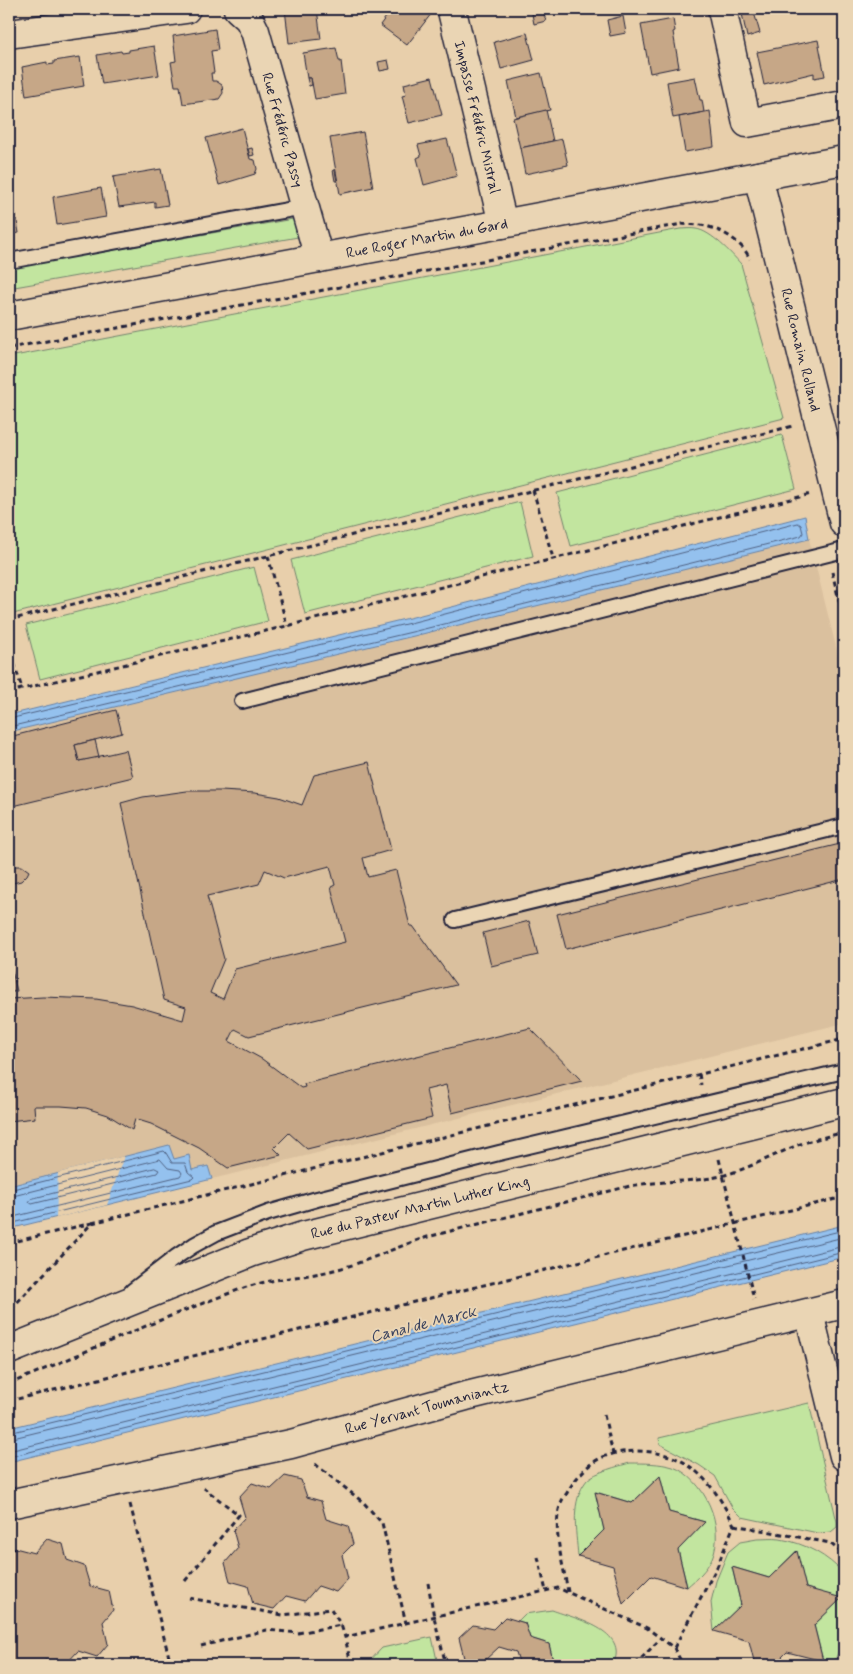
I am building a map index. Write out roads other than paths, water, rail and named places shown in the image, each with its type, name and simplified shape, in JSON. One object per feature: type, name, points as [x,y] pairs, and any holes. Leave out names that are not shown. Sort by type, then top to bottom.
[{"type":"street","points":[[9,34],[186,9]]},
{"type":"street","name":"Rue Frédéric Passy","points":[[238,9],[249,19],[255,31],[319,258]]},
{"type":"street","points":[[722,9],[747,123],[844,105]]},
{"type":"street","name":"Impasse Frédéric Mistral","points":[[452,11],[503,224]]},
{"type":"street","name":"Rue Roger Martin du Gard","points":[[9,316],[844,160]]},
{"type":"street","name":"Rue Romain Rolland","points":[[758,176],[844,523]]},
{"type":"street","name":"Rue du Pasteur Martin Luther King","points":[[9,1350],[250,1253],[304,1236],[844,1102]]},
{"type":"street","name":"Rue Yervant Toumaniantz","points":[[9,1504],[291,1444],[466,1396],[844,1304]]},
{"type":"street","points":[[809,1313],[844,1453]]},
{"type":"lane","points":[[9,261],[304,207]]},
{"type":"lane","points":[[242,701],[844,550]]},
{"type":"lane","points":[[455,920],[844,826]]},
{"type":"lane","points":[[110,1309],[194,1245],[216,1233],[268,1213],[327,1196],[500,1153],[844,1071]]},
{"type":"water","points":[[805,516],[809,539],[418,635],[9,732],[9,715],[413,617]]},
{"type":"water","points":[[169,1145],[174,1159],[189,1155],[192,1170],[208,1166],[212,1179],[9,1229],[9,1186]]},
{"type":"water","points":[[844,1225],[844,1257],[9,1462],[9,1428]]},
{"type":"water label","name":"Canal de Marck","points":[[423,1323]]}]
